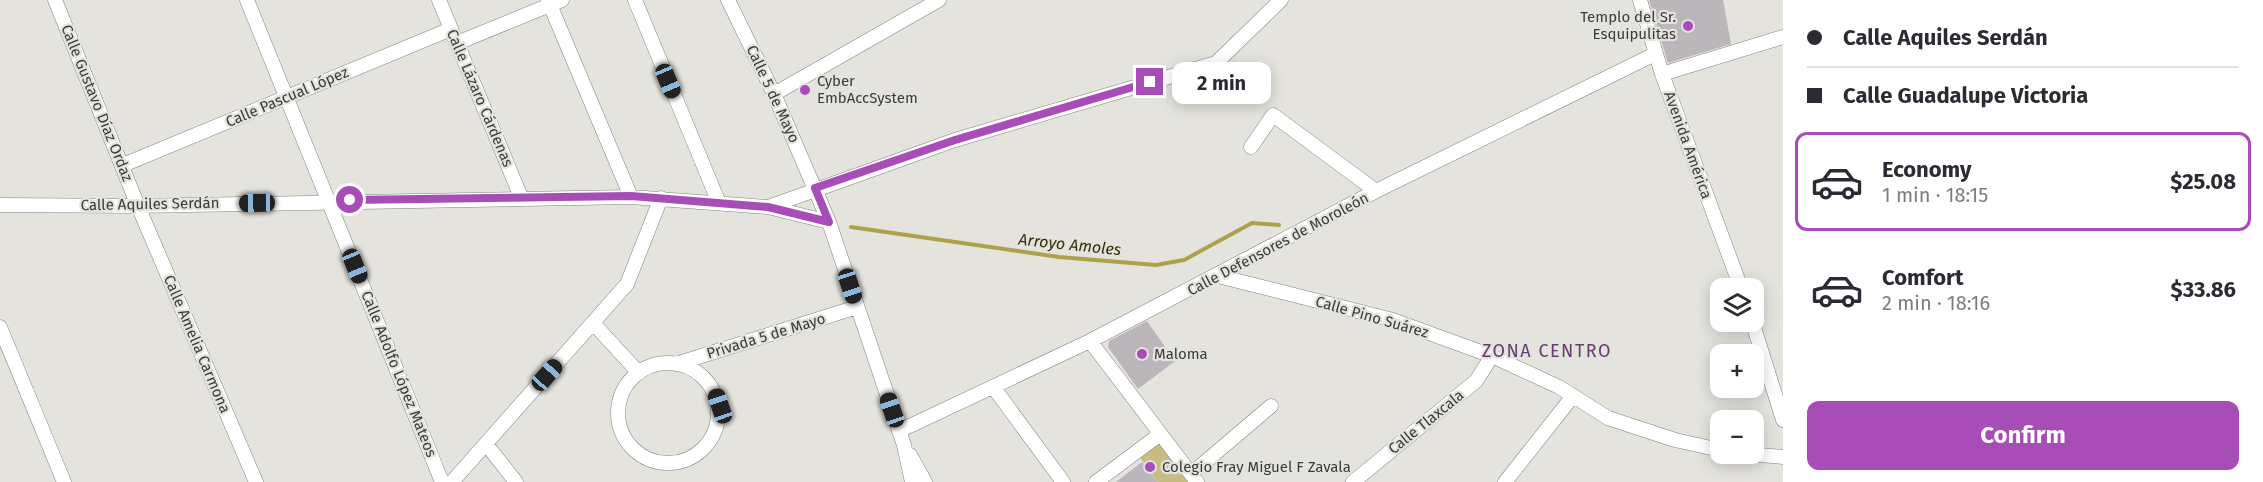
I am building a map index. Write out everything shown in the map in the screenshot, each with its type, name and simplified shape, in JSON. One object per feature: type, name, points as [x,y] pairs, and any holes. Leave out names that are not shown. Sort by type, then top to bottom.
[{"type":"street","name":"Calle Gustavo Díaz Ordaz","points":[[55,0],[138,206]]},
{"type":"street","name":"Calle Adolfo López Mateos","points":[[247,0],[442,482]]},
{"type":"street","name":"Calle Lázaro Cárdenas","points":[[439,0],[521,197]]},
{"type":"street","points":[[635,0],[719,203]]},
{"type":"street","name":"Calle 5 de Mayo","points":[[728,0],[774,94],[829,222],[914,479]]},
{"type":"street","points":[[774,94],[939,0]]},
{"type":"street","name":"Calle Aquiles Serdán","points":[[768,207],[815,188],[955,140],[1216,63],[1281,0]]},
{"type":"street","name":"Avenida América","points":[[1640,0],[1662,74],[1737,278]]},
{"type":"street","points":[[457,43],[553,2],[631,196]]},
{"type":"street","name":"Calle Pascual López","points":[[123,165],[451,29]]},
{"type":"street","points":[[1662,74],[1783,37]]},
{"type":"street","name":"Calle Defensores de Moroleón","points":[[899,431],[1090,341],[1377,191],[1655,54]]},
{"type":"street","points":[[1251,147],[1273,115],[1377,191]]},
{"type":"street","name":"Calle Aquiles Serdán","points":[[0,205],[138,206],[631,196],[768,207],[829,222]]},
{"type":"street","points":[[452,482],[627,285],[661,198]]},
{"type":"street","name":"Calle Amelia Carmona","points":[[138,206],[256,482]]},
{"type":"street","name":"Calle Pino Suárez","points":[[1218,276],[1393,320],[1492,357],[1573,396],[1608,418],[1675,440],[1710,448]]},
{"type":"street","name":"Privada 5 de Mayo","points":[[675,364],[692,368],[704,376],[713,387],[720,406],[716,431],[707,445],[695,455],[681,461],[664,463],[649,460],[634,452],[622,437],[617,420],[618,406],[627,384],[639,373],[659,365],[675,364],[857,307]]},
{"type":"street","points":[[593,323],[639,373]]},
{"type":"street","points":[[0,327],[64,482]]},
{"type":"street","points":[[1755,332],[1783,420]]},
{"type":"street","points":[[1090,341],[1194,478],[1271,406]]},
{"type":"street","name":"Calle Tlaxcala","points":[[1353,482],[1476,381],[1492,357]]},
{"type":"street","points":[[994,388],[1063,482]]},
{"type":"street","points":[[1505,482],[1573,396]]},
{"type":"street","points":[[1096,482],[1160,435]]},
{"type":"street","points":[[486,444],[516,482]]},
{"type":"street","points":[[1764,455],[1783,457]]},
{"type":"shaded area","name":"Colegio Fray Miguel F Zavala","points":[[1159,435],[1197,482],[1158,482],[1136,452]]},
{"type":"building","name":"Templo del Sr. Esquipulitas","points":[[1649,0],[1723,0],[1731,44],[1668,63]]},
{"type":"building","name":"Maloma","points":[[1147,321],[1175,361],[1138,389],[1108,347],[1109,341]]},
{"type":"building","points":[[1142,462],[1158,482],[1116,482]]},
{"type":"waterway","name":"Arroyo Amoles","points":[[851,227],[1059,257],[1156,265],[1184,260],[1252,223],[1279,225]]},
{"type":"place","name":"Templo del Sr. Esquipulitas","points":[[1688,26]]},
{"type":"place","name":"Cyber EmbAccSystem","points":[[805,90]]},
{"type":"place","name":"Maloma","points":[[1142,354]]},
{"type":"place","name":"Colegio Fray Miguel F Zavala","points":[[1150,467]]},
{"type":"district","name":"ZONA CENTRO","points":[[1547,351]]},
{"type":"route","points":[[350,200],[631,196],[768,207],[829,222],[815,188],[955,140],[1150,82]]}]
